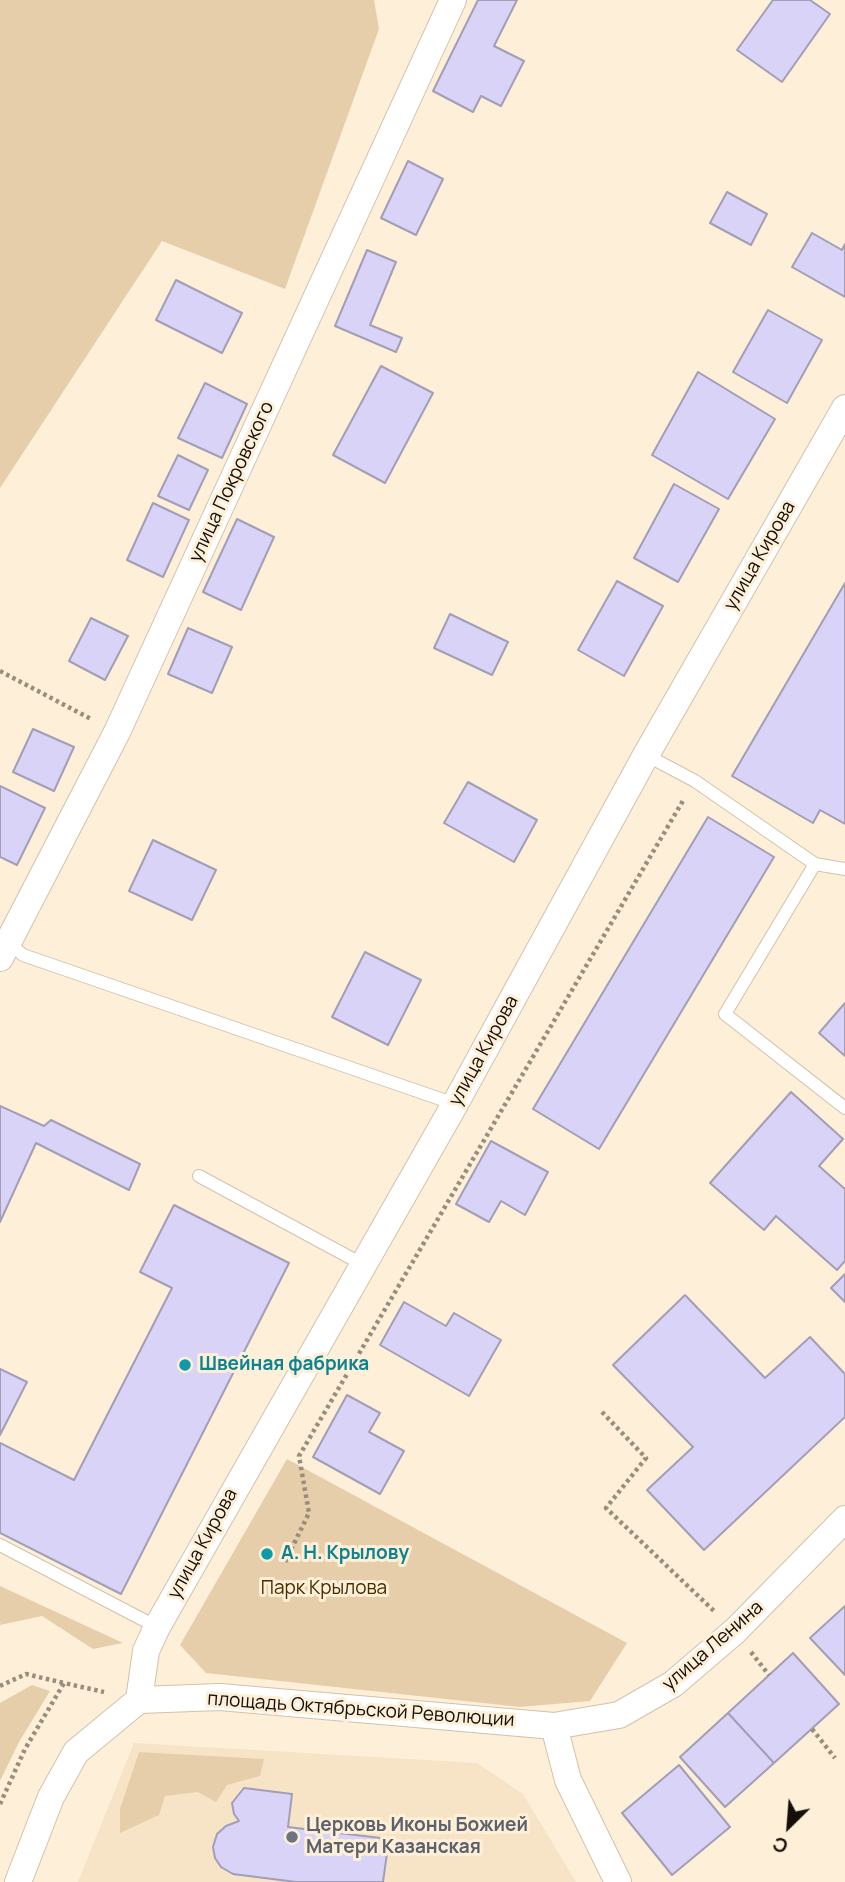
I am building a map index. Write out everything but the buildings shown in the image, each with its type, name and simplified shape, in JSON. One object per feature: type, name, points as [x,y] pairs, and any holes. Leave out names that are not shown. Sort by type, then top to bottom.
[{"type":"street","name":"улица Покровского","points":[[4,950],[117,732],[453,0]]},
{"type":"street","name":"улица Кирова","points":[[139,1700],[146,1651],[157,1626],[455,1104],[646,755],[845,408]]},
{"type":"street","name":"улица Ленина","points":[[554,1726],[619,1715],[673,1685],[735,1631],[845,1519]]},
{"type":"street","name":"площадь Октябрьской Революции","points":[[139,1700],[220,1697],[554,1726]]},
{"type":"street","points":[[18,1882],[51,1797],[76,1752],[139,1700]]},
{"type":"street","points":[[554,1726],[568,1780],[618,1882]]},
{"type":"lane","points":[[646,755],[695,781],[815,863],[845,869]]},
{"type":"lane","points":[[815,863],[725,1014],[845,1108]]},
{"type":"lane","points":[[4,950],[455,1104]]},
{"type":"lane","points":[[199,1176],[362,1264]]},
{"type":"lane","points":[[0,1545],[157,1626]]},
{"type":"path","points":[[0,671],[117,732]]},
{"type":"path","points":[[285,1563],[309,1513],[299,1456],[695,781]]},
{"type":"path","points":[[602,1412],[646,1458],[606,1508],[735,1631]]},
{"type":"path","points":[[0,1686],[26,1674],[139,1700]]},
{"type":"path","points":[[0,1804],[25,1749],[64,1683]]},
{"type":"path","points":[[812,1729],[835,1758]]},
{"type":"shaded area","points":[[134,1743],[477,1763],[523,1794],[576,1882],[78,1882]]},
{"type":"green space","points":[[0,0],[374,0],[379,29],[285,289],[162,241],[0,488]]},
{"type":"green space","name":"Парк Крылова","points":[[287,1459],[627,1643],[590,1701],[520,1707],[206,1673],[180,1645]]},
{"type":"green space","points":[[0,1586],[123,1643],[93,1649],[42,1616],[0,1625]]},
{"type":"green space","points":[[32,1685],[50,1691],[19,1742],[0,1781],[0,1703]]},
{"type":"green space","points":[[139,1752],[264,1759],[260,1776],[227,1785],[216,1802],[198,1792],[165,1796],[159,1815],[120,1833],[120,1809]]},
{"type":"place","name":"Швейная фабрика","points":[[185,1365]]},
{"type":"place","name":"А. Н. Крылову","points":[[267,1554]]},
{"type":"place","name":"Церковь Иконы Божией Матери Казанская","points":[[292,1837]]}]
